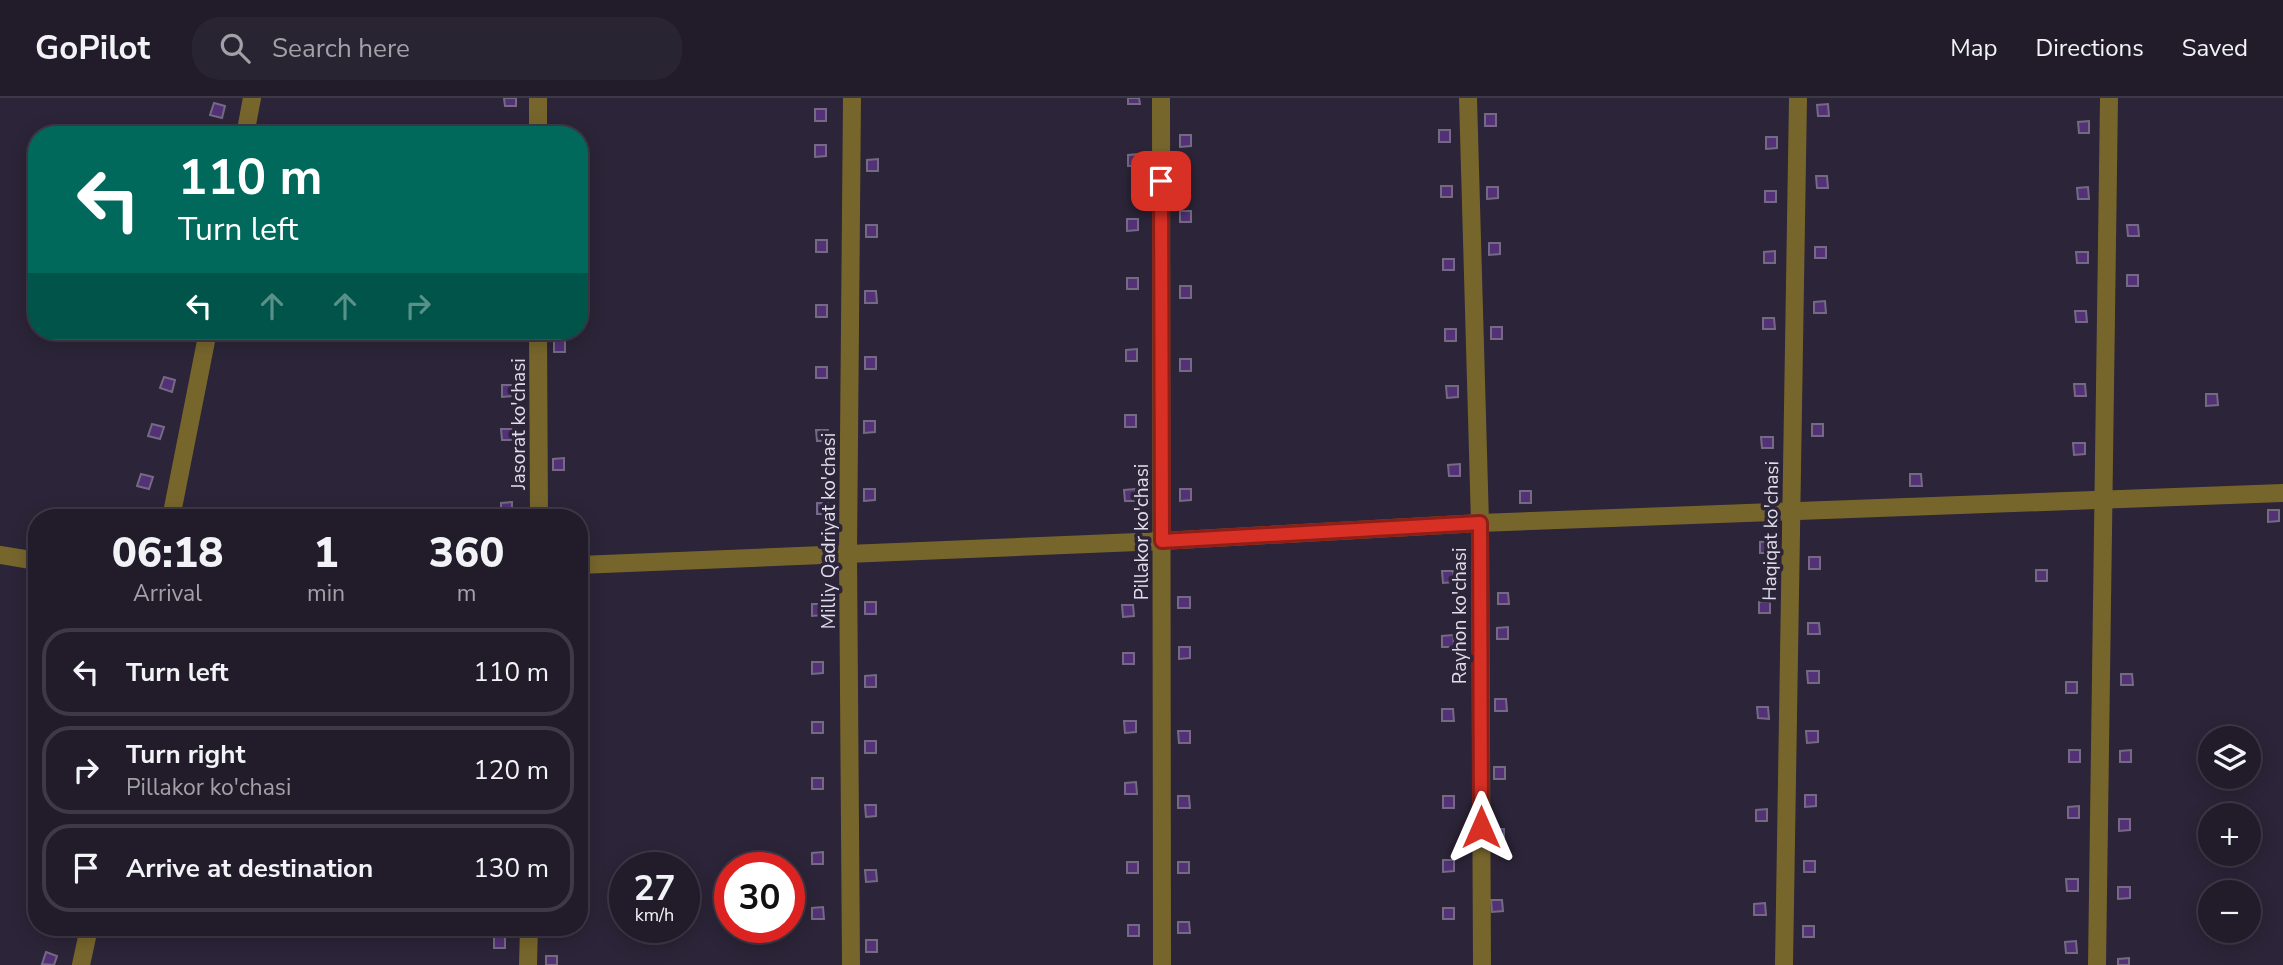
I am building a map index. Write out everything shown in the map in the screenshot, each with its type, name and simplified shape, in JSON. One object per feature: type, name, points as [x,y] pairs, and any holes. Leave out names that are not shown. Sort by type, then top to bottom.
[{"type":"street","points":[[247,126],[252,98]]},
{"type":"street","points":[[538,98],[538,126]]},
{"type":"street","name":"Milliy Qadriyat ko'chasi","points":[[851,965],[848,553],[852,98]]},
{"type":"street","name":"Pillakor ko'chasi","points":[[1161,98],[1162,965]]},
{"type":"street","name":"Rayhon ko'chasi","points":[[1468,98],[1480,523],[1482,965]]},
{"type":"street","name":"Haqiqat ko'chasi","points":[[1784,965],[1798,98]]},
{"type":"street","points":[[2096,965],[2109,98]]},
{"type":"street","points":[[174,509],[206,340]]},
{"type":"street","name":"Jasorat ko'chasi","points":[[538,340],[539,509]]},
{"type":"street","points":[[588,565],[1162,541],[1480,523],[2283,493]]},
{"type":"street","points":[[0,555],[28,560]]},
{"type":"street","points":[[81,965],[87,936]]},
{"type":"street","points":[[528,965],[529,936]]},
{"type":"building","points":[[504,98],[516,98],[516,106],[505,106]]},
{"type":"building","points":[[1128,98],[1139,98],[1140,104],[1128,104]]},
{"type":"building","points":[[214,103],[225,106],[222,118],[210,115]]},
{"type":"building","points":[[1828,104],[1829,116],[1818,116],[1817,105]]},
{"type":"building","points":[[815,109],[826,109],[826,121],[815,121]]},
{"type":"building","points":[[1485,114],[1496,114],[1496,126],[1485,126]]},
{"type":"building","points":[[2089,121],[2089,133],[2079,133],[2078,122]]},
{"type":"building","points":[[1439,130],[1450,130],[1450,142],[1439,142]]},
{"type":"building","points":[[1180,135],[1191,135],[1191,146],[1180,147]]},
{"type":"building","points":[[1766,137],[1777,137],[1777,148],[1766,149]]},
{"type":"building","points":[[815,145],[826,145],[826,156],[815,157]]},
{"type":"building","points":[[1139,154],[1139,166],[1128,166],[1128,155]]},
{"type":"building","points":[[878,159],[878,171],[867,171],[867,160]]},
{"type":"building","points":[[1816,176],[1827,176],[1828,188],[1817,188]]},
{"type":"building","points":[[1441,186],[1452,186],[1452,197],[1441,197]]},
{"type":"building","points":[[1487,187],[1498,187],[1498,198],[1487,199]]},
{"type":"building","points":[[2088,187],[2089,199],[2078,199],[2077,188]]},
{"type":"building","points":[[1765,191],[1776,191],[1776,202],[1765,202]]},
{"type":"building","points":[[1180,211],[1191,211],[1191,222],[1180,222]]},
{"type":"building","points":[[1127,219],[1138,219],[1138,230],[1127,231]]},
{"type":"building","points":[[866,225],[877,225],[877,237],[866,237]]},
{"type":"building","points":[[2127,225],[2138,225],[2139,236],[2128,236]]},
{"type":"building","points":[[816,240],[827,240],[827,252],[816,252]]},
{"type":"building","points":[[1489,243],[1500,243],[1500,254],[1489,255]]},
{"type":"building","points":[[1815,247],[1826,247],[1826,258],[1815,258]]},
{"type":"building","points":[[1775,251],[1775,263],[1764,263],[1764,252]]},
{"type":"building","points":[[2076,252],[2088,252],[2088,263],[2077,263]]},
{"type":"building","points":[[1443,259],[1454,259],[1454,270],[1443,270]]},
{"type":"building","points":[[2127,275],[2138,275],[2138,286],[2127,286]]},
{"type":"building","points":[[1127,278],[1138,278],[1138,289],[1127,289]]},
{"type":"building","points":[[1180,286],[1191,286],[1191,298],[1180,298]]},
{"type":"building","points":[[865,291],[876,291],[877,303],[865,303]]},
{"type":"building","points":[[1825,301],[1826,313],[1814,313],[1814,302]]},
{"type":"building","points":[[816,305],[827,305],[827,317],[816,317]]},
{"type":"building","points":[[2075,311],[2086,311],[2087,322],[2076,322]]},
{"type":"building","points":[[1763,318],[1774,318],[1775,329],[1763,329]]},
{"type":"building","points":[[1491,327],[1502,327],[1502,339],[1491,339]]},
{"type":"building","points":[[1445,329],[1456,329],[1456,341],[1445,341]]},
{"type":"building","points":[[554,341],[565,341],[565,352],[554,352]]},
{"type":"building","points":[[1137,349],[1137,361],[1126,361],[1126,350]]},
{"type":"building","points":[[865,357],[876,357],[876,369],[865,369]]},
{"type":"building","points":[[1180,359],[1191,359],[1191,371],[1180,371]]},
{"type":"building","points":[[816,367],[827,367],[827,378],[816,378]]},
{"type":"building","points":[[164,377],[175,380],[172,392],[160,388]]},
{"type":"building","points":[[2074,384],[2085,384],[2086,396],[2075,396]]},
{"type":"building","points":[[502,385],[513,385],[513,396],[502,397]]},
{"type":"building","points":[[1446,386],[1458,386],[1458,397],[1447,398]]},
{"type":"building","points":[[2206,394],[2217,394],[2218,405],[2206,406]]},
{"type":"building","points":[[1125,415],[1136,415],[1136,427],[1125,427]]},
{"type":"building","points":[[864,421],[875,421],[875,432],[864,433]]},
{"type":"building","points":[[152,424],[164,427],[160,439],[148,436]]},
{"type":"building","points":[[1812,424],[1823,424],[1823,436],[1812,436]]},
{"type":"building","points":[[501,429],[513,429],[513,440],[502,440]]},
{"type":"building","points":[[816,430],[828,430],[828,441],[817,441]]},
{"type":"building","points":[[1761,437],[1773,437],[1773,448],[1762,448]]},
{"type":"building","points":[[2073,443],[2085,443],[2085,454],[2074,455]]},
{"type":"building","points":[[564,458],[564,470],[553,470],[553,459]]},
{"type":"building","points":[[1460,464],[1460,476],[1449,476],[1448,465]]},
{"type":"building","points":[[141,474],[153,477],[149,489],[137,486]]},
{"type":"building","points":[[1910,474],[1921,474],[1922,486],[1910,486]]},
{"type":"building","points":[[864,489],[875,489],[875,500],[864,501]]},
{"type":"building","points":[[1135,489],[1136,501],[1125,501],[1124,490]]},
{"type":"building","points":[[1180,489],[1191,489],[1191,500],[1180,501]]},
{"type":"building","points":[[1520,491],[1531,491],[1531,503],[1520,503]]},
{"type":"building","points":[[512,502],[512,509],[501,509],[501,503]]},
{"type":"building","points":[[817,503],[828,503],[828,514],[817,514]]},
{"type":"building","points":[[2268,510],[2279,510],[2279,521],[2268,522]]},
{"type":"building","points":[[1771,541],[1771,553],[1760,553],[1760,542]]},
{"type":"building","points":[[1809,557],[1820,557],[1820,569],[1809,569]]},
{"type":"building","points":[[2036,570],[2047,570],[2047,581],[2036,581]]},
{"type":"building","points":[[1442,571],[1453,571],[1454,582],[1443,583]]},
{"type":"building","points":[[1498,593],[1508,593],[1509,604],[1498,604]]},
{"type":"building","points":[[1178,597],[1190,597],[1190,608],[1178,608]]},
{"type":"building","points":[[865,602],[876,602],[876,614],[865,614]]},
{"type":"building","points":[[1759,602],[1770,602],[1770,613],[1759,613]]},
{"type":"building","points":[[812,604],[823,604],[823,615],[812,616]]},
{"type":"building","points":[[1122,605],[1133,605],[1134,616],[1123,617]]},
{"type":"building","points":[[1808,623],[1819,623],[1820,634],[1808,634]]},
{"type":"building","points":[[1508,627],[1508,639],[1497,639],[1497,628]]},
{"type":"building","points":[[1453,635],[1454,647],[1442,647],[1442,636]]},
{"type":"building","points":[[1179,647],[1190,647],[1190,658],[1179,659]]},
{"type":"building","points":[[1123,653],[1134,653],[1134,664],[1123,664]]},
{"type":"building","points":[[812,662],[823,662],[823,673],[812,674]]},
{"type":"building","points":[[1807,671],[1819,671],[1819,683],[1808,683]]},
{"type":"building","points":[[2121,674],[2132,674],[2133,685],[2121,685]]},
{"type":"building","points":[[876,675],[876,687],[865,687],[865,676]]},
{"type":"building","points":[[2066,682],[2077,682],[2077,693],[2066,693]]},
{"type":"building","points":[[1495,699],[1506,699],[1507,711],[1495,711]]},
{"type":"building","points":[[1757,707],[1768,707],[1769,719],[1758,718]]},
{"type":"building","points":[[1442,709],[1453,709],[1454,721],[1442,721]]},
{"type":"building","points":[[1124,721],[1136,721],[1136,732],[1125,733]]},
{"type":"building","points":[[812,722],[823,722],[823,733],[812,733]]},
{"type":"building","points":[[1178,731],[1190,731],[1190,743],[1179,743]]},
{"type":"building","points":[[1806,731],[1818,731],[1818,742],[1807,743]]},
{"type":"building","points":[[865,741],[876,741],[876,753],[865,753]]},
{"type":"building","points":[[2069,750],[2080,750],[2080,762],[2069,762]]},
{"type":"building","points":[[2131,750],[2131,762],[2120,762],[2120,751]]},
{"type":"building","points":[[1494,767],[1505,767],[1505,779],[1494,779]]},
{"type":"building","points":[[812,778],[823,778],[823,789],[812,789]]},
{"type":"building","points":[[1136,782],[1137,794],[1125,794],[1125,783]]},
{"type":"building","points":[[1805,795],[1816,795],[1816,806],[1805,807]]},
{"type":"building","points":[[1178,796],[1189,796],[1190,808],[1178,808]]},
{"type":"building","points":[[1443,796],[1454,796],[1454,808],[1443,808]]},
{"type":"building","points":[[865,805],[876,805],[876,816],[866,817]]},
{"type":"building","points":[[2079,806],[2079,818],[2068,818],[2068,807]]},
{"type":"building","points":[[1767,809],[1767,821],[1756,821],[1756,810]]},
{"type":"building","points":[[2119,819],[2130,819],[2130,830],[2119,831]]},
{"type":"building","points":[[1493,829],[1504,829],[1504,840],[1493,841]]},
{"type":"building","points":[[823,852],[823,864],[812,864],[812,853]]},
{"type":"building","points":[[1443,860],[1454,860],[1454,871],[1443,872]]},
{"type":"building","points":[[1804,861],[1815,861],[1815,872],[1804,872]]},
{"type":"building","points":[[1127,862],[1138,862],[1138,873],[1127,873]]},
{"type":"building","points":[[1178,862],[1189,862],[1189,873],[1178,873]]},
{"type":"building","points":[[865,870],[876,870],[877,881],[866,882]]},
{"type":"building","points":[[2066,879],[2078,879],[2078,891],[2067,891]]},
{"type":"building","points":[[2118,887],[2130,887],[2130,898],[2118,899]]},
{"type":"building","points":[[1491,900],[1502,900],[1503,911],[1492,912]]},
{"type":"building","points":[[1765,903],[1766,915],[1754,915],[1754,904]]},
{"type":"building","points":[[823,907],[824,919],[812,919],[812,908]]},
{"type":"building","points":[[1443,908],[1454,908],[1454,919],[1443,919]]},
{"type":"building","points":[[1178,922],[1189,922],[1190,933],[1178,933]]},
{"type":"building","points":[[1128,925],[1139,925],[1139,936],[1128,936]]},
{"type":"building","points":[[1803,926],[1814,926],[1814,937],[1803,937]]},
{"type":"building","points":[[505,936],[505,948],[494,948],[494,937]]},
{"type":"building","points":[[866,940],[877,940],[877,952],[866,952]]},
{"type":"building","points":[[2076,941],[2077,953],[2066,953],[2065,942]]},
{"type":"building","points":[[46,952],[57,956],[54,965],[42,964]]},
{"type":"building","points":[[546,956],[557,956],[557,965],[546,965]]},
{"type":"building","points":[[2129,958],[2129,965],[2118,965],[2118,959]]},
{"type":"route","points":[[1161,181],[1162,541],[1480,523],[1481,827]]}]
